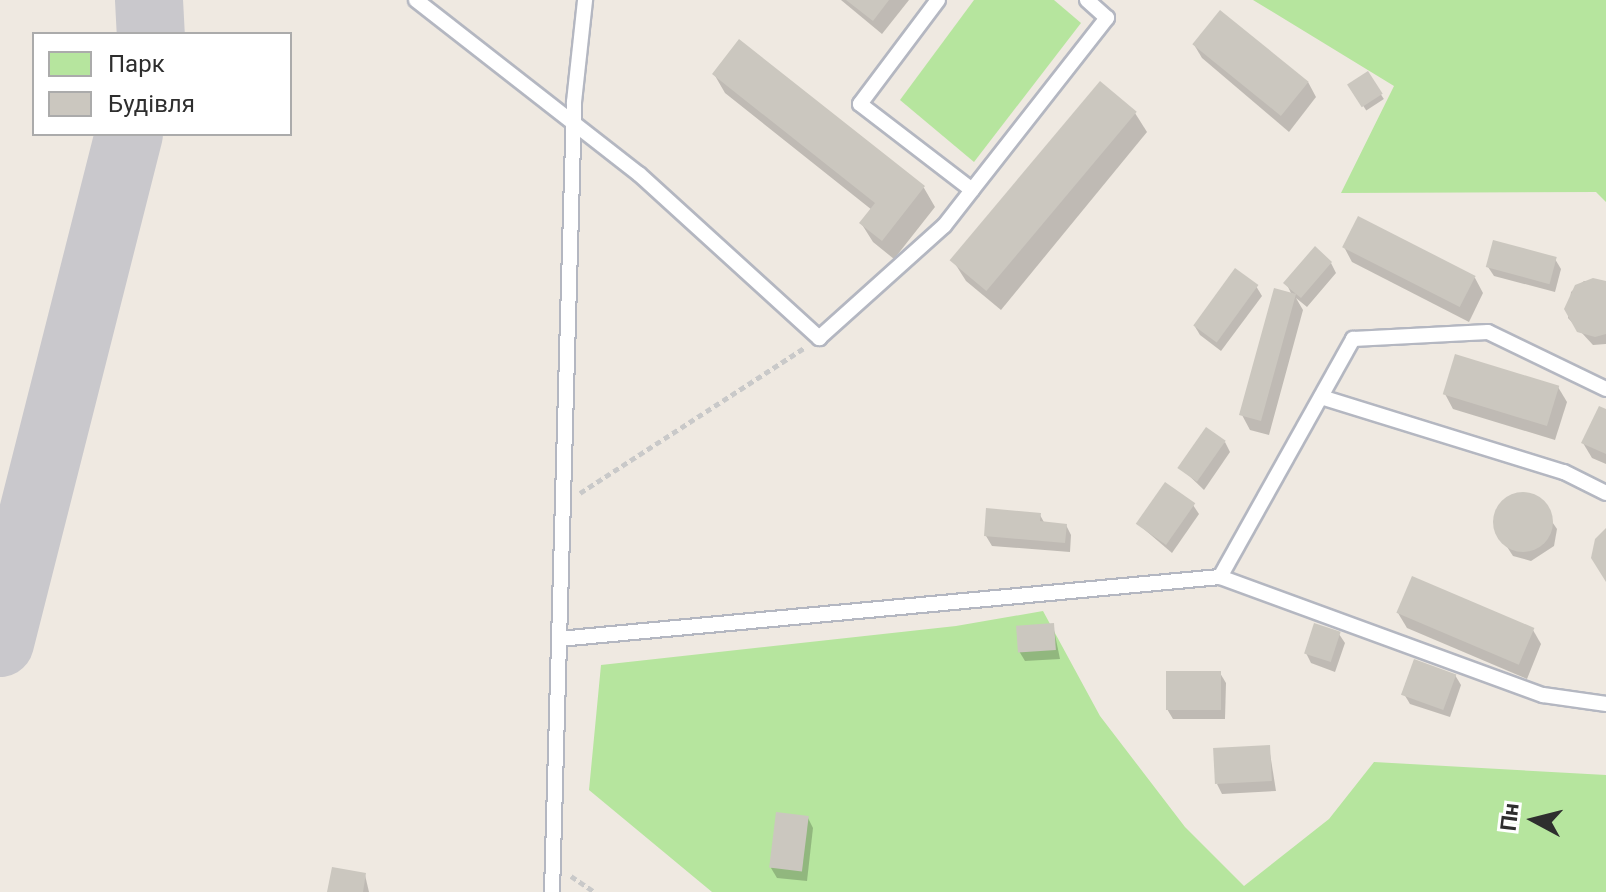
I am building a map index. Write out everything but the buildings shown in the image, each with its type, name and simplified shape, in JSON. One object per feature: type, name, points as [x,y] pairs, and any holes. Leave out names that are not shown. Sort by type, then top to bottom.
[{"type":"lane","points":[[416,0],[639,174],[819,338],[944,226],[1107,18],[1087,0]]},
{"type":"lane","points":[[552,892],[573,122],[585,0]]},
{"type":"lane","points":[[938,0],[860,104],[972,190]]},
{"type":"lane","points":[[1220,577],[1353,339],[1488,332],[1606,389]]},
{"type":"lane","points":[[1321,397],[1564,472],[1606,493]]},
{"type":"lane","points":[[559,639],[1220,577],[1543,695],[1606,704]]},
{"type":"path","points":[[563,504],[819,338]]},
{"type":"green space","points":[[974,0],[1054,0],[1081,23],[974,162],[900,100]]},
{"type":"green space","points":[[1253,0],[1606,0],[1606,202],[1596,192],[1341,193],[1394,86]]},
{"type":"green space","points":[[1043,611],[1100,716],[1185,827],[1244,886],[1329,819],[1374,762],[1606,775],[1606,892],[712,892],[589,790],[601,665],[956,626]]},
{"type":"taxiway","points":[[149,0],[151,32]]},
{"type":"taxiway","points":[[0,643],[128,136]]}]
